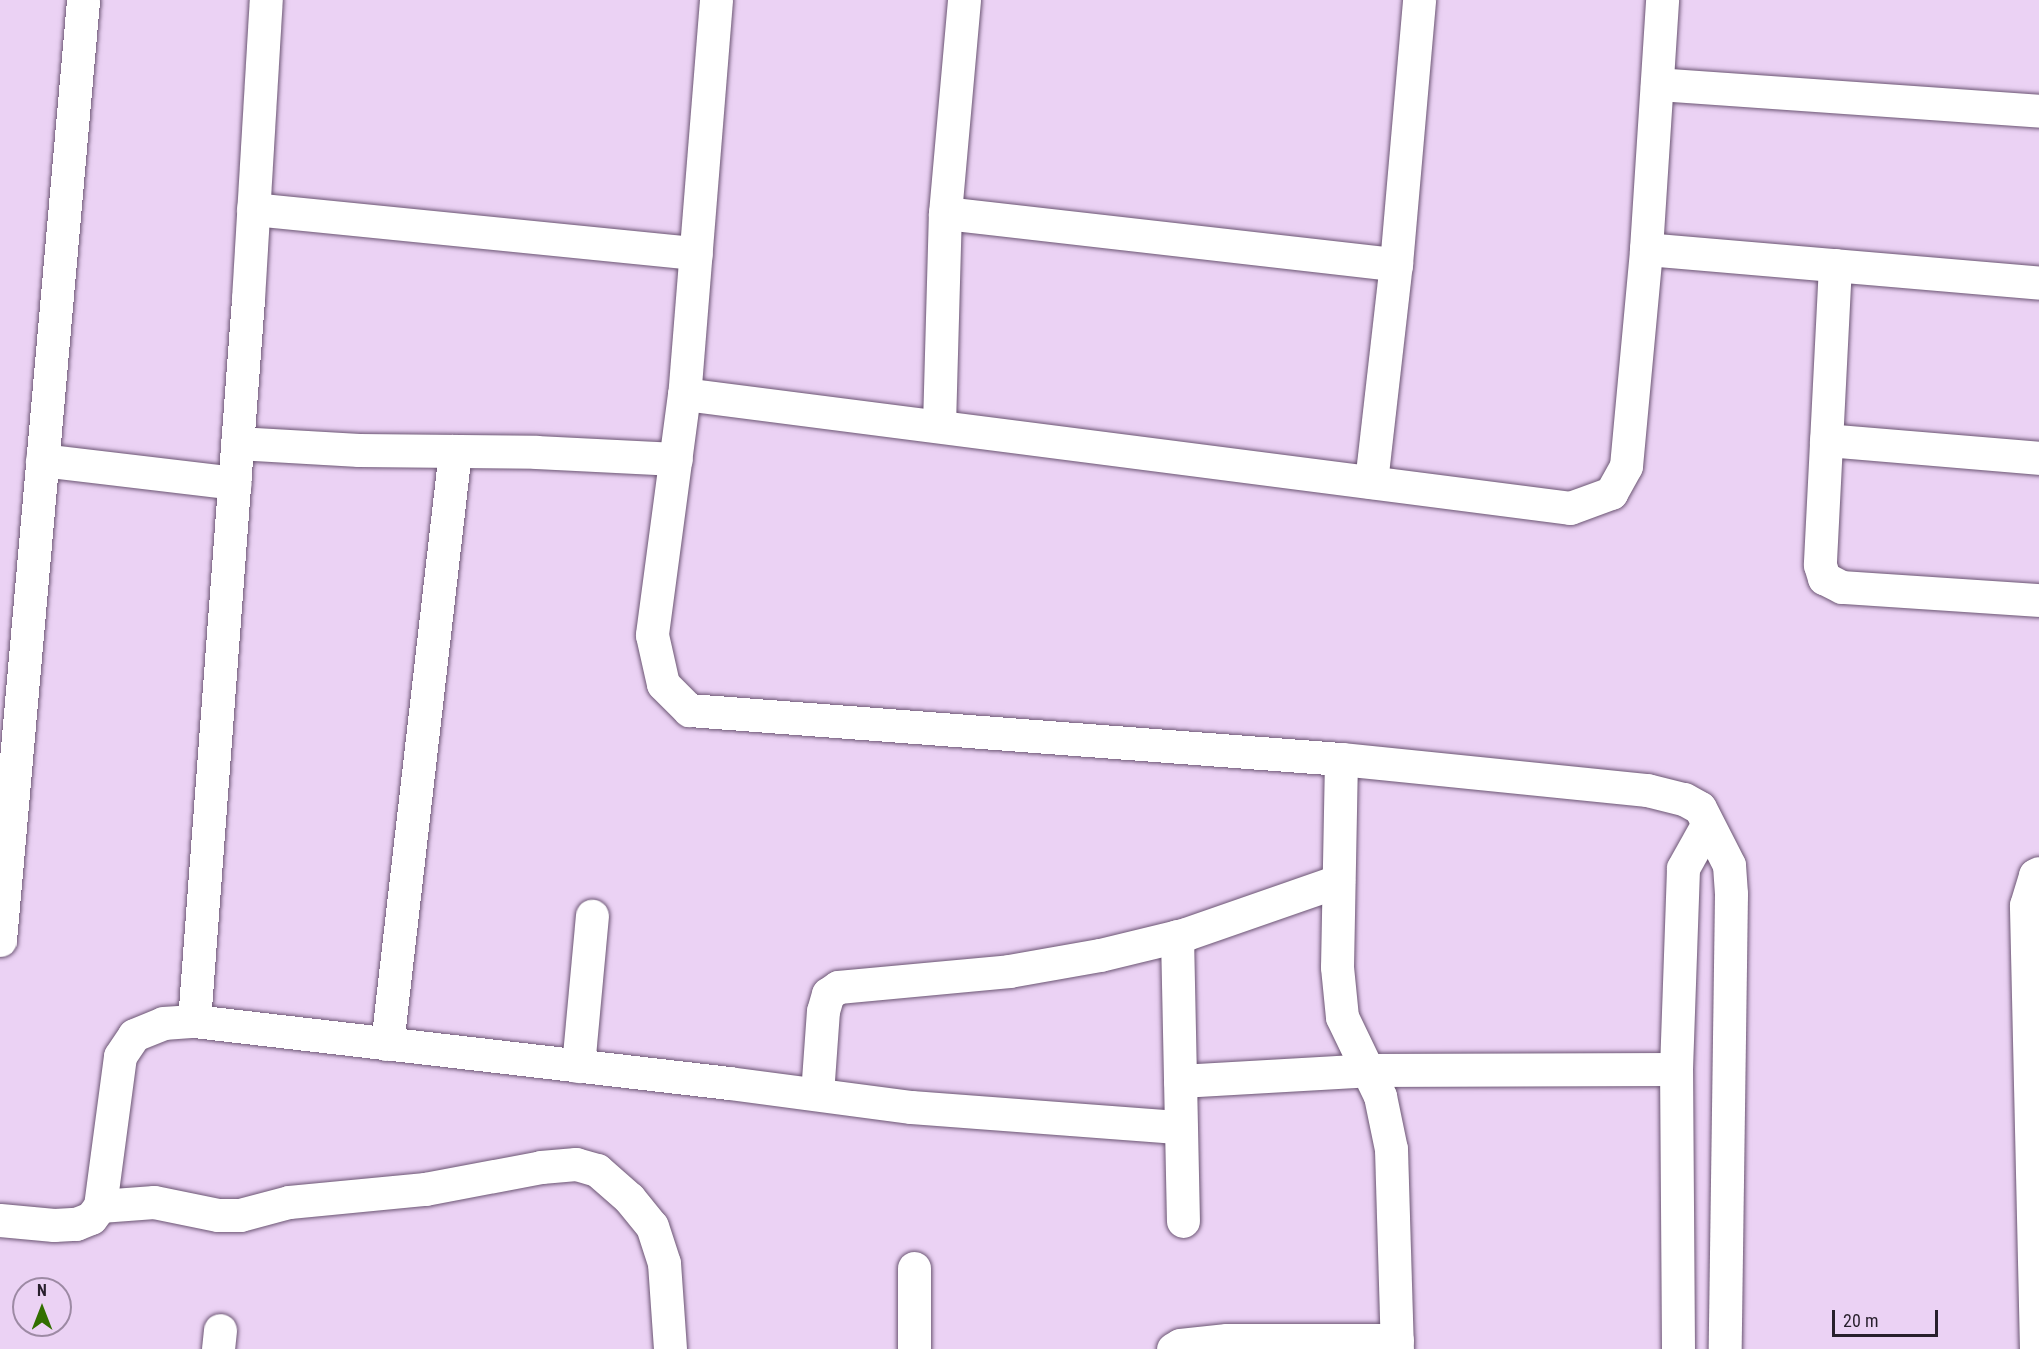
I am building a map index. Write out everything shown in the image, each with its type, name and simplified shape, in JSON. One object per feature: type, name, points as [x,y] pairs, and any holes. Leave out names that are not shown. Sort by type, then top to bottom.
[{"type":"street","points":[[0,940],[9,730],[42,460],[83,0]]},
{"type":"street","points":[[194,1021],[235,483],[266,0]]},
{"type":"street","points":[[716,0],[684,394],[652,635],[663,684],[688,710],[1341,759],[1647,790],[1684,799],[1700,807],[1707,825],[1730,865],[1725,1349]]},
{"type":"street","points":[[939,425],[945,213],[964,0]]},
{"type":"street","points":[[1371,482],[1396,264],[1419,0]]},
{"type":"street","points":[[684,394],[1570,508],[1611,493],[1626,466],[1646,249],[1662,0]]},
{"type":"street","points":[[1657,84],[2039,111]]},
{"type":"street","points":[[253,209],[696,253]]},
{"type":"street","points":[[945,213],[1396,264]]},
{"type":"street","points":[[1646,249],[2039,283]]},
{"type":"street","points":[[1835,265],[1820,565],[1824,578],[1842,586],[2039,600]]},
{"type":"street","points":[[1826,440],[2039,458]]},
{"type":"street","points":[[237,443],[359,450],[676,459]]},
{"type":"street","points":[[387,1044],[454,451]]},
{"type":"street","points":[[42,460],[235,483]]},
{"type":"street","points":[[1173,1349],[1180,1345],[1227,1340],[1397,1344],[1391,1149],[1380,1096],[1342,1017],[1337,967],[1341,759]]},
{"type":"street","points":[[1678,1349],[1676,1069],[1683,868],[1707,825]]},
{"type":"street","points":[[2036,1349],[2034,1112],[2026,905],[2036,875],[2039,873]]},
{"type":"street","points":[[817,1095],[823,1011],[828,994],[838,987],[1009,971],[1100,955],[1177,936],[1338,881]]},
{"type":"street","points":[[578,1066],[592,916]]},
{"type":"street","points":[[1177,936],[1184,1221]]},
{"type":"street","points":[[0,1220],[54,1225],[76,1224],[91,1218],[100,1206],[120,1056],[134,1035],[163,1023],[194,1021],[911,1107],[1180,1127]]},
{"type":"street","points":[[1180,1081],[1368,1070],[1676,1069]]},
{"type":"street","points":[[100,1206],[154,1202],[218,1215],[240,1215],[289,1202],[425,1189],[541,1167],[576,1164],[597,1170],[629,1198],[652,1227],[664,1263],[670,1349]]},
{"type":"street","points":[[914,1268],[914,1349]]}]
